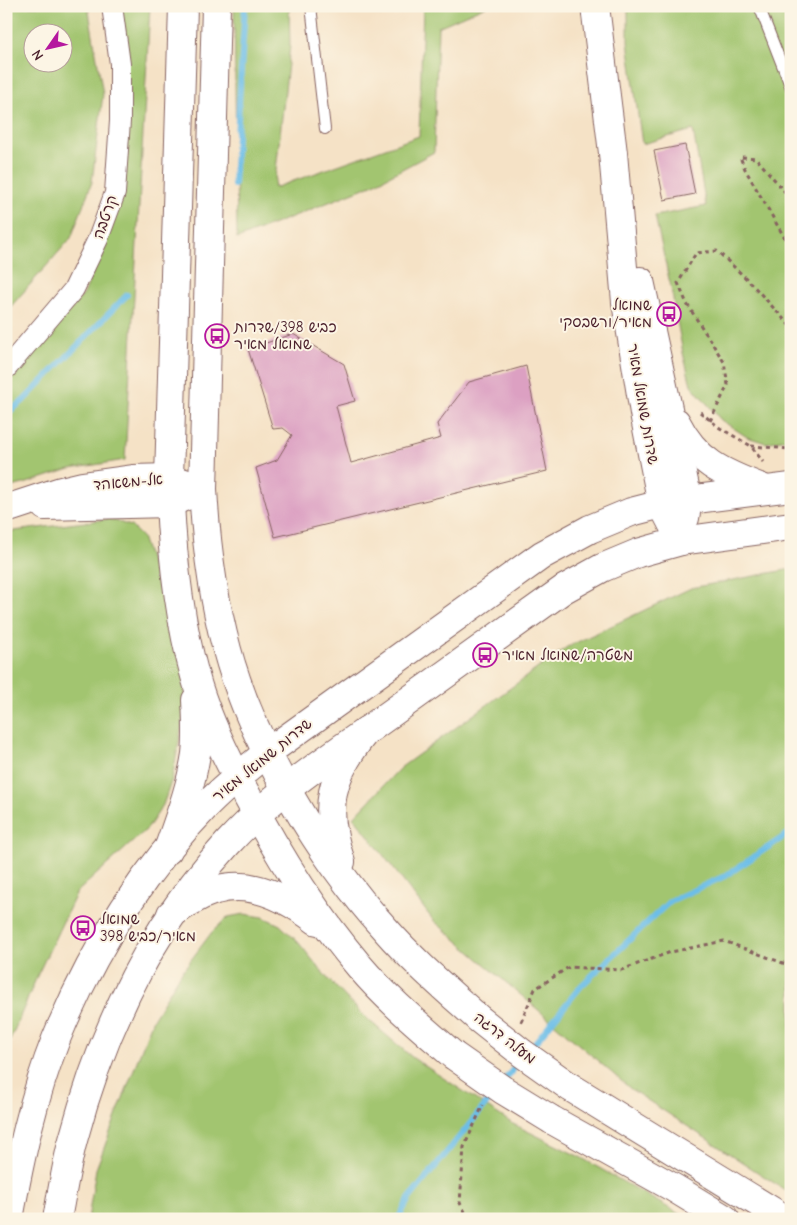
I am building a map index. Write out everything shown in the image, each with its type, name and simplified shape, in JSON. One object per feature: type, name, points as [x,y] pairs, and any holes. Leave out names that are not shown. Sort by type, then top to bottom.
[{"type":"main road","points":[[184,6],[170,490],[178,602],[195,678],[209,716],[237,777],[279,856],[332,933],[360,968],[408,1016],[453,1055],[503,1090],[725,1219]]},
{"type":"main road","name":"מעלה דרגה","points":[[216,6],[203,489],[205,529],[215,593],[227,650],[245,702],[268,752],[287,789],[350,887],[406,951],[479,1019],[570,1087],[785,1219]]},
{"type":"main road","name":"שדרות שמואל מאיר","points":[[595,6],[613,153],[626,302],[644,413],[675,502]]},
{"type":"main road","name":"שדרות שמואל מאיר","points":[[613,153],[667,404],[675,502],[681,541]]},
{"type":"main road","points":[[667,404],[684,437],[703,459],[729,476],[780,488]]},
{"type":"main road","name":"אל-משאהד","points":[[11,508],[82,486],[133,479],[170,490],[203,489]]},
{"type":"main road","points":[[675,502],[780,488]]},
{"type":"main road","name":"שדרות שמואל מאיר","points":[[9,1219],[20,1162],[38,1094],[56,1041],[76,993],[107,936],[143,881],[204,808],[237,777],[268,752],[542,555],[590,529],[631,512],[675,502]]},
{"type":"main road","points":[[57,1219],[72,1141],[99,1061],[133,979],[171,914],[223,849],[256,814],[366,731],[564,589],[602,568],[638,553],[681,541],[791,526]]},
{"type":"main road","points":[[168,850],[186,798],[196,754],[195,678]]},
{"type":"main road","points":[[350,887],[337,852],[332,826],[331,799],[336,777],[349,751],[366,731]]},
{"type":"main road","points":[[171,914],[194,899],[215,890],[244,888],[261,891],[283,899],[306,912],[332,933]]},
{"type":"street","name":"קרטבה","points":[[6,369],[74,289],[98,239],[115,193],[120,121],[120,64],[112,6]]},
{"type":"lane","points":[[311,6],[325,129]]},
{"type":"lane","points":[[760,6],[791,88]]},
{"type":"path","points":[[791,198],[756,158],[740,157],[791,249]]},
{"type":"path","points":[[710,420],[728,386],[724,362],[687,304],[678,283],[696,253],[717,251],[748,280],[791,327]]},
{"type":"path","points":[[697,410],[720,428],[751,446],[780,488]]},
{"type":"path","points":[[751,446],[791,449]]},
{"type":"path","points":[[582,968],[621,970],[671,952],[724,941],[791,966]]},
{"type":"green space","points":[[6,6],[88,6],[103,94],[92,182],[71,238],[6,312]]},
{"type":"green space","points":[[119,6],[150,6],[125,460],[70,469],[6,488],[6,383],[84,294],[119,206]]},
{"type":"green space","points":[[234,6],[289,6],[290,46],[274,188],[419,136],[423,6],[486,6],[438,27],[434,152],[374,184],[237,239]]},
{"type":"green space","points":[[628,6],[791,6],[791,438],[766,443],[747,437],[721,420],[691,385],[655,216],[706,206],[693,130],[642,144],[628,42]]},
{"type":"green space","points":[[109,519],[131,526],[142,537],[184,665],[186,693],[172,779],[163,805],[148,828],[77,892],[38,974],[6,1050],[6,532]]},
{"type":"green space","points":[[791,569],[791,1194],[632,1090],[433,920],[354,817],[400,768],[567,647],[691,588]]},
{"type":"green space","points":[[244,914],[263,917],[280,925],[298,942],[328,979],[365,1017],[413,1058],[513,1124],[580,1157],[688,1219],[88,1219],[96,1169],[153,1019],[181,973],[212,932],[228,917]]},
{"type":"building","points":[[685,145],[695,194],[664,200],[654,151]]},
{"type":"building","points":[[293,334],[344,364],[355,401],[336,406],[351,463],[441,438],[437,424],[469,382],[526,366],[547,471],[275,537],[256,468],[277,460],[292,435],[283,428],[273,429],[248,349]]},
{"type":"waterway","points":[[234,185],[245,6]]},
{"type":"waterway","points":[[6,414],[23,401],[127,295]]},
{"type":"waterway","points":[[529,1050],[581,986],[670,901],[725,876],[791,832]]},
{"type":"waterway","points":[[502,1083],[521,1060]]},
{"type":"waterway","points":[[398,1219],[409,1199],[495,1093]]},
{"type":"place","name":"שמואל מאיר/ורשבסקי","points":[[669,314]]},
{"type":"place","name":"כביש 398/שדרות שמואל מאיר","points":[[217,336]]},
{"type":"place","name":"משטרה/שמואל מאיר","points":[[485,655]]},
{"type":"place","name":"שמואל מאיר/כביש 398","points":[[83,928]]}]
